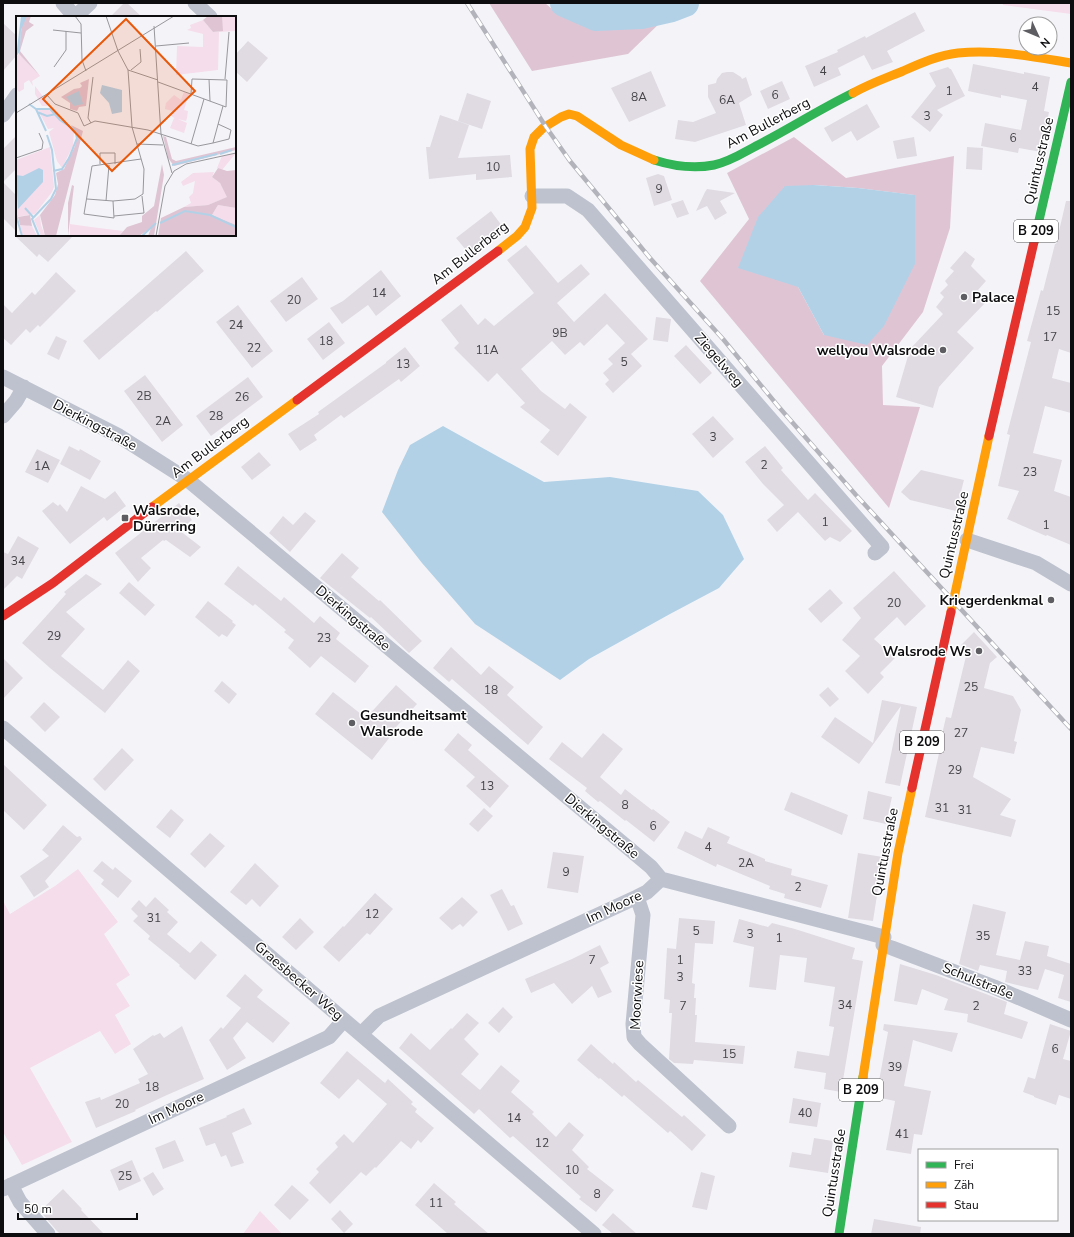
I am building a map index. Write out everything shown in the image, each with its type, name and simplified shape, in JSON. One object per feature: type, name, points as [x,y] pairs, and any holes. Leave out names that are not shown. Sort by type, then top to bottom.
[{"type":"street","points":[[63,3],[74,16]]},
{"type":"street","points":[[76,16],[90,3]]},
{"type":"street","points":[[195,3],[209,16]]},
{"type":"street","name":"Am Bullerberg","points":[[3,616],[53,583],[188,480],[517,236],[525,227],[532,208],[530,149],[533,141],[537,134],[565,115],[575,115],[582,118],[624,147],[641,156],[668,164],[699,167],[714,165],[731,159],[791,128],[833,103],[880,80],[941,56],[984,52],[1071,63]]},
{"type":"street","name":"Quintusstraße","points":[[839,1234],[898,853],[998,394],[1071,82]]},
{"type":"street","points":[[3,115],[16,96]]},
{"type":"street","name":"Ziegelweg","points":[[532,196],[567,196],[588,210],[882,546],[875,553]]},
{"type":"street","name":"Dierkingstraße","points":[[3,377],[119,436],[188,480],[651,867],[661,879]]},
{"type":"street","points":[[3,416],[24,387]]},
{"type":"street","points":[[967,540],[1036,563],[1071,584]]},
{"type":"street","name":"Graesbecker Weg","points":[[3,728],[594,1234]]},
{"type":"street","points":[[661,879],[884,941]]},
{"type":"street","name":"Im Moore","points":[[361,1034],[380,1016],[637,897],[647,892],[661,879]]},
{"type":"street","name":"Moorwiese","points":[[637,897],[643,915],[633,1024],[634,1037],[729,1126]]},
{"type":"street","name":"Schulstraße","points":[[884,941],[892,948],[994,987],[1071,1020]]},
{"type":"street","name":"Im Moore","points":[[7,1187],[330,1037],[344,1020]]},
{"type":"street","points":[[7,1187],[48,1234]]},
{"type":"shaded area","points":[[489,3],[545,3],[559,15],[606,29],[664,19],[628,54],[532,71]]},
{"type":"shaded area","points":[[1002,3],[1071,3],[1071,14],[1003,5]]},
{"type":"shaded area","points":[[794,137],[846,178],[954,156],[950,228],[923,312],[882,366],[883,405],[920,407],[889,508],[700,281],[749,219],[727,173]],"holes":[[[814,185],[858,188],[914,195],[824,335],[798,287]]]},
{"type":"shaded area","points":[[78,869],[118,922],[104,934],[130,975],[116,984],[130,1006],[115,1015],[131,1044],[115,1054],[100,1031],[30,1068],[72,1142],[22,1165],[3,1132],[3,901],[10,914],[55,886]]},
{"type":"shaded area","points":[[260,1211],[282,1234],[243,1234]]},
{"type":"water","points":[[814,185],[858,188],[915,195],[915,264],[884,326],[867,345],[824,335],[798,287],[738,268],[758,217],[785,186]]},
{"type":"water","points":[[443,426],[544,482],[610,477],[698,491],[723,515],[744,559],[719,588],[589,659],[560,680],[475,624],[422,563],[382,512],[398,470],[410,445]]},
{"type":"building","points":[[124,3],[127,3],[141,16],[111,16]]},
{"type":"building","points":[[915,12],[925,31],[887,51],[893,62],[872,70],[864,55],[838,68],[841,75],[814,87],[805,66],[838,52],[837,50],[865,36],[866,38]]},
{"type":"building","points":[[3,23],[16,35],[16,56],[3,71]]},
{"type":"building","points":[[248,41],[268,58],[247,82],[236,72],[236,54]]},
{"type":"building","points":[[973,64],[1024,74],[1024,72],[1050,77],[1044,111],[1049,112],[1041,152],[1019,148],[1018,153],[981,146],[985,123],[1021,130],[1027,100],[1001,95],[1001,98],[968,91]]},
{"type":"building","points":[[948,67],[951,69],[965,96],[937,110],[943,115],[930,132],[911,117],[936,86],[929,73]]},
{"type":"building","points":[[651,71],[666,106],[629,122],[611,88]]},
{"type":"building","points":[[733,72],[742,79],[746,77],[752,95],[739,103],[746,125],[695,142],[675,139],[678,120],[693,122],[716,113],[708,97],[708,85],[716,83],[717,79],[722,73]]},
{"type":"building","points":[[782,81],[790,99],[768,109],[760,91]]},
{"type":"building","points":[[467,93],[491,101],[482,129],[458,121]]},
{"type":"building","points":[[867,104],[880,127],[857,141],[851,131],[832,142],[824,128]]},
{"type":"building","points":[[440,115],[469,125],[458,158],[510,155],[512,177],[476,180],[476,174],[429,179],[426,147],[430,147]]},
{"type":"building","points":[[16,136],[16,169],[3,182],[3,149]]},
{"type":"building","points":[[914,137],[917,156],[897,159],[893,141]]},
{"type":"building","points":[[967,147],[983,148],[982,170],[966,169]]},
{"type":"building","points":[[658,174],[664,176],[672,200],[654,206],[646,178]]},
{"type":"building","points":[[3,182],[16,195],[16,231],[3,218]]},
{"type":"building","points":[[707,189],[735,193],[720,201],[727,213],[715,220],[707,206],[696,211]]},
{"type":"building","points":[[683,200],[689,214],[677,218],[671,204]]},
{"type":"building","points":[[1066,201],[1071,201],[1071,353],[1059,349],[1052,378],[1071,383],[1071,413],[1045,406],[1033,453],[1062,460],[1054,491],[1071,497],[1071,545],[1007,519],[1019,491],[998,486],[1010,435],[1007,434],[1031,342],[1027,341],[1041,290],[1043,291]]},
{"type":"building","points":[[491,211],[505,230],[471,256],[456,238]]},
{"type":"building","points":[[14,235],[73,236],[48,262],[39,254],[37,257]]},
{"type":"building","points":[[526,245],[558,283],[581,264],[590,274],[557,303],[574,322],[605,293],[648,339],[631,354],[642,366],[613,393],[605,384],[609,380],[603,373],[613,364],[608,359],[625,343],[607,324],[584,346],[580,342],[565,355],[552,341],[521,369],[541,391],[565,409],[570,403],[587,417],[558,456],[540,442],[550,430],[520,407],[525,403],[497,373],[488,382],[454,348],[459,343],[441,320],[461,304],[478,325],[485,318],[494,326],[534,293],[507,260]]},
{"type":"building","points":[[186,251],[204,271],[99,360],[83,341]]},
{"type":"building","points":[[965,251],[975,259],[971,266],[986,281],[978,290],[988,300],[957,332],[974,348],[939,387],[933,408],[896,397],[910,349],[943,314],[936,307],[944,297],[940,293],[948,285],[945,281],[954,271],[950,268]]},
{"type":"building","points":[[381,270],[401,296],[376,316],[368,305],[342,324],[330,308],[343,301]]},
{"type":"building","points":[[56,272],[76,291],[40,327],[38,325],[30,333],[26,329],[11,345],[3,338],[3,304],[12,313],[32,292],[35,295]]},
{"type":"building","points":[[302,277],[318,299],[286,322],[270,301]]},
{"type":"building","points":[[238,305],[273,351],[252,368],[216,322]]},
{"type":"building","points":[[656,317],[671,319],[668,342],[653,340]]},
{"type":"building","points":[[329,322],[345,343],[323,360],[307,339]]},
{"type":"building","points":[[56,336],[67,341],[59,360],[47,354]]},
{"type":"building","points":[[686,345],[712,373],[700,384],[674,356]]},
{"type":"building","points":[[405,347],[420,366],[401,382],[399,379],[344,418],[341,415],[314,435],[317,440],[300,451],[288,434],[319,414],[318,412],[386,363]]},
{"type":"building","points":[[145,375],[183,425],[162,442],[124,391]]},
{"type":"building","points":[[248,377],[263,397],[211,436],[196,416]]},
{"type":"building","points":[[713,416],[734,439],[713,458],[692,434]]},
{"type":"building","points":[[69,446],[79,451],[80,449],[101,461],[90,480],[60,464]]},
{"type":"building","points":[[765,446],[783,468],[781,470],[808,500],[815,493],[852,531],[840,542],[830,537],[825,541],[798,512],[777,532],[767,520],[784,505],[763,484],[745,462]]},
{"type":"building","points":[[37,449],[60,460],[48,483],[25,472]]},
{"type":"building","points":[[259,452],[271,465],[252,480],[241,467]]},
{"type":"building","points":[[921,470],[964,480],[956,511],[910,500],[901,492]]},
{"type":"building","points":[[81,486],[105,499],[115,491],[126,506],[107,521],[104,517],[70,544],[42,511],[53,502],[58,506],[60,504],[67,512]]},
{"type":"building","points":[[179,503],[192,520],[179,530],[201,547],[190,557],[166,540],[163,540],[141,558],[151,568],[138,582],[115,553]]},
{"type":"building","points":[[305,512],[316,521],[290,552],[269,533],[283,516],[293,525]]},
{"type":"building","points":[[18,536],[39,548],[22,579],[17,576],[3,590],[3,552],[8,554]]},
{"type":"building","points":[[342,553],[359,568],[351,577],[379,601],[380,600],[422,641],[409,653],[371,617],[370,618],[320,578]]},
{"type":"building","points":[[238,566],[281,601],[284,597],[314,623],[320,616],[340,633],[336,639],[369,666],[355,683],[321,656],[310,668],[288,648],[294,640],[284,632],[286,630],[255,604],[253,606],[224,584]]},
{"type":"building","points":[[894,571],[926,606],[905,626],[897,617],[874,639],[895,658],[880,673],[884,677],[868,694],[845,671],[860,656],[842,640],[861,618],[853,608]]},
{"type":"building","points":[[86,574],[102,584],[66,612],[85,629],[61,656],[103,690],[128,660],[140,671],[105,713],[22,643],[66,594],[64,592]]},
{"type":"building","points":[[129,582],[155,605],[145,616],[119,593]]},
{"type":"building","points":[[830,589],[843,603],[821,623],[808,609]]},
{"type":"building","points":[[208,601],[236,625],[227,637],[222,634],[219,637],[195,617]]},
{"type":"building","points":[[974,632],[997,657],[990,663],[984,688],[1013,696],[1021,710],[1014,741],[1017,742],[1014,754],[981,747],[973,777],[1011,799],[1000,815],[1016,820],[1011,837],[925,817],[946,717],[951,718],[967,652],[961,645]]},
{"type":"building","points":[[451,647],[481,675],[489,666],[514,687],[507,695],[543,727],[528,745],[452,679],[449,682],[433,668]]},
{"type":"building","points":[[3,658],[23,678],[3,699]]},
{"type":"building","points":[[222,681],[237,694],[229,704],[214,691]]},
{"type":"building","points":[[396,685],[417,704],[388,736],[390,737],[372,760],[315,714],[333,692],[366,718]]},
{"type":"building","points":[[828,687],[839,699],[830,707],[819,695]]},
{"type":"building","points":[[882,700],[917,707],[900,786],[885,783],[901,706],[859,764],[821,737],[835,717],[873,743]]},
{"type":"building","points":[[44,702],[60,717],[45,732],[30,717]]},
{"type":"building","points":[[458,733],[472,745],[468,750],[509,786],[490,808],[466,786],[475,777],[444,750]]},
{"type":"building","points":[[603,733],[623,749],[600,777],[621,795],[625,789],[670,822],[654,842],[600,801],[598,802],[585,791],[587,788],[549,759],[562,742],[582,758]]},
{"type":"building","points":[[122,748],[134,760],[105,791],[93,779]]},
{"type":"building","points":[[3,764],[47,805],[24,830],[3,810]]},
{"type":"building","points":[[868,791],[892,797],[886,824],[863,819]]},
{"type":"building","points":[[791,792],[848,815],[842,835],[784,810]]},
{"type":"building","points":[[484,808],[493,816],[478,832],[469,824]]},
{"type":"building","points":[[171,809],[184,820],[170,838],[156,827]]},
{"type":"building","points":[[63,825],[77,837],[80,836],[82,839],[45,881],[49,887],[34,897],[20,876],[49,856],[42,850]]},
{"type":"building","points":[[708,827],[730,837],[727,843],[765,859],[765,861],[792,869],[791,875],[828,885],[821,908],[784,898],[785,894],[769,889],[770,886],[717,864],[716,867],[677,848],[685,831],[702,839]]},
{"type":"building","points":[[210,833],[225,846],[205,868],[190,854]]},
{"type":"building","points":[[553,852],[584,856],[578,893],[547,888]]},
{"type":"building","points":[[858,853],[883,857],[873,921],[848,918]]},
{"type":"building","points":[[102,861],[113,870],[115,867],[132,881],[118,898],[101,884],[104,880],[93,871]]},
{"type":"building","points":[[255,863],[279,886],[260,907],[252,899],[246,905],[230,892]]},
{"type":"building","points":[[502,889],[511,906],[514,905],[523,924],[508,931],[490,895]]},
{"type":"building","points":[[375,893],[393,909],[370,935],[367,933],[339,962],[323,947],[343,926],[344,927]]},
{"type":"building","points":[[155,897],[169,910],[167,912],[178,922],[167,934],[190,953],[201,941],[217,955],[195,980],[179,966],[180,965],[148,939],[150,936],[133,921],[138,916],[131,909],[139,900],[146,907]]},
{"type":"building","points":[[462,897],[478,912],[463,927],[460,924],[452,930],[439,918]]},
{"type":"building","points":[[973,904],[1006,912],[996,955],[1020,960],[1025,941],[1049,946],[1047,956],[1071,964],[1071,1002],[1058,998],[1064,975],[1045,969],[1038,990],[1005,982],[1007,971],[980,965],[978,971],[959,964]]},
{"type":"building","points":[[300,918],[314,932],[296,950],[282,937]]},
{"type":"building","points":[[679,918],[715,921],[713,944],[695,943],[692,983],[695,984],[695,1015],[697,1015],[695,1042],[745,1046],[743,1064],[694,1060],[693,1064],[674,1063],[669,1059],[672,1013],[669,1013],[670,1000],[664,999],[667,948],[676,949]]},
{"type":"building","points":[[739,919],[768,927],[772,923],[855,948],[852,959],[863,961],[841,1092],[824,1089],[826,1073],[794,1068],[797,1051],[829,1056],[834,1027],[829,1026],[835,987],[804,982],[807,958],[780,955],[776,990],[749,987],[754,947],[733,942]]},
{"type":"building","points":[[600,945],[609,963],[600,968],[612,992],[598,998],[592,986],[572,1004],[554,983],[531,993],[525,979]]},
{"type":"building","points":[[900,964],[936,975],[1007,1002],[1004,1014],[1028,1022],[1022,1039],[967,1022],[968,1014],[944,1010],[948,999],[922,989],[917,1005],[894,1001]]},
{"type":"building","points":[[245,974],[263,990],[257,997],[290,1023],[273,1043],[247,1022],[233,1038],[246,1058],[227,1070],[209,1040],[221,1027],[223,1029],[241,1008],[226,996]]},
{"type":"building","points":[[503,1007],[513,1017],[499,1033],[488,1023]]},
{"type":"building","points":[[467,1013],[479,1023],[464,1039],[479,1054],[461,1074],[480,1090],[501,1065],[520,1081],[511,1092],[534,1112],[532,1114],[556,1137],[569,1122],[584,1135],[572,1150],[589,1167],[587,1169],[614,1190],[596,1212],[579,1199],[581,1197],[513,1136],[510,1138],[479,1109],[474,1114],[399,1048],[411,1033],[430,1050]]},
{"type":"building","points":[[884,1024],[958,1033],[952,1052],[913,1040],[904,1086],[931,1091],[922,1135],[914,1134],[911,1154],[886,1150],[895,1101],[876,1097],[888,1032],[883,1030]]},
{"type":"building","points":[[1050,1024],[1071,1031],[1063,1059],[1071,1061],[1071,1099],[1059,1095],[1056,1105],[1023,1092],[1028,1077],[1035,1079]]},
{"type":"building","points":[[182,1026],[204,1079],[96,1128],[85,1102],[100,1097],[101,1100],[140,1083],[138,1079],[148,1074],[133,1049],[153,1035],[154,1036],[160,1033],[164,1038]]},
{"type":"building","points":[[591,1044],[636,1082],[638,1080],[682,1117],[684,1115],[706,1135],[692,1151],[670,1131],[668,1133],[624,1095],[622,1097],[577,1060]]},
{"type":"building","points":[[347,1051],[385,1083],[388,1079],[413,1102],[411,1104],[417,1109],[415,1112],[434,1128],[421,1143],[418,1140],[411,1149],[401,1141],[376,1168],[375,1167],[366,1176],[361,1172],[330,1204],[309,1183],[319,1172],[316,1169],[338,1147],[335,1143],[344,1134],[353,1143],[387,1104],[358,1079],[339,1099],[320,1083]]},
{"type":"building","points":[[793,1098],[821,1103],[817,1127],[789,1123]]},
{"type":"building","points":[[244,1108],[252,1124],[232,1133],[244,1163],[231,1167],[226,1155],[221,1157],[215,1143],[206,1146],[199,1128],[227,1117],[226,1116]]},
{"type":"building","points":[[814,1138],[833,1141],[828,1173],[789,1167],[792,1152],[811,1155]]},
{"type":"building","points":[[175,1140],[184,1161],[163,1169],[155,1148]]},
{"type":"building","points":[[132,1160],[141,1181],[119,1191],[110,1170]]},
{"type":"building","points":[[153,1172],[164,1189],[153,1196],[143,1178]]},
{"type":"building","points":[[701,1172],[715,1176],[707,1210],[692,1207]]},
{"type":"building","points":[[434,1183],[456,1202],[454,1204],[489,1234],[448,1234],[415,1205]]},
{"type":"building","points":[[292,1185],[309,1200],[290,1220],[274,1205]]},
{"type":"building","points":[[63,1189],[104,1234],[60,1234],[56,1230],[40,1211]]},
{"type":"building","points":[[340,1210],[353,1224],[344,1233],[331,1219]]},
{"type":"building","points":[[613,1213],[637,1234],[613,1234],[602,1225]]},
{"type":"building","points":[[874,1219],[921,1227],[920,1234],[871,1234]]},
{"type":"waterway","points":[[564,3],[596,17],[641,15],[672,8],[685,3]]},
{"type":"railway","points":[[467,3],[546,127],[570,161],[650,258],[723,339],[778,406],[856,495],[1071,729]]},
{"type":"traffic: fast","points":[[1034,242],[1071,82]]},
{"type":"traffic: fast","points":[[654,160],[691,167],[720,164],[853,93]]},
{"type":"traffic: fast","points":[[839,1234],[863,1077]]},
{"type":"traffic: slow","points":[[853,93],[923,62],[937,57],[958,53],[1001,53],[1071,63]]},
{"type":"traffic: slow","points":[[498,251],[517,236],[525,227],[532,208],[530,149],[534,137],[543,128],[561,117],[569,114],[577,116],[621,145],[654,160]]},
{"type":"traffic: slow","points":[[152,507],[297,400]]},
{"type":"traffic: slow","points":[[951,612],[989,436]]},
{"type":"traffic: slow","points":[[863,1077],[898,853],[912,788]]},
{"type":"traffic: jam","points":[[989,436],[1034,242]]},
{"type":"traffic: jam","points":[[297,400],[498,251]]},
{"type":"traffic: jam","points":[[3,616],[53,583],[152,507]]},
{"type":"traffic: jam","points":[[912,788],[951,612]]},
{"type":"place","name":"Palace","points":[[964,297]]},
{"type":"place","name":"wellyou Walsrode","points":[[943,350]]},
{"type":"place","name":"Walsrode, Dürerring","points":[[125,518]]},
{"type":"place","name":"Kriegerdenkmal","points":[[1051,600]]},
{"type":"place","name":"Walsrode Ws","points":[[979,651]]},
{"type":"place","name":"Gesundheitsamt Walsrode","points":[[352,723]]}]
